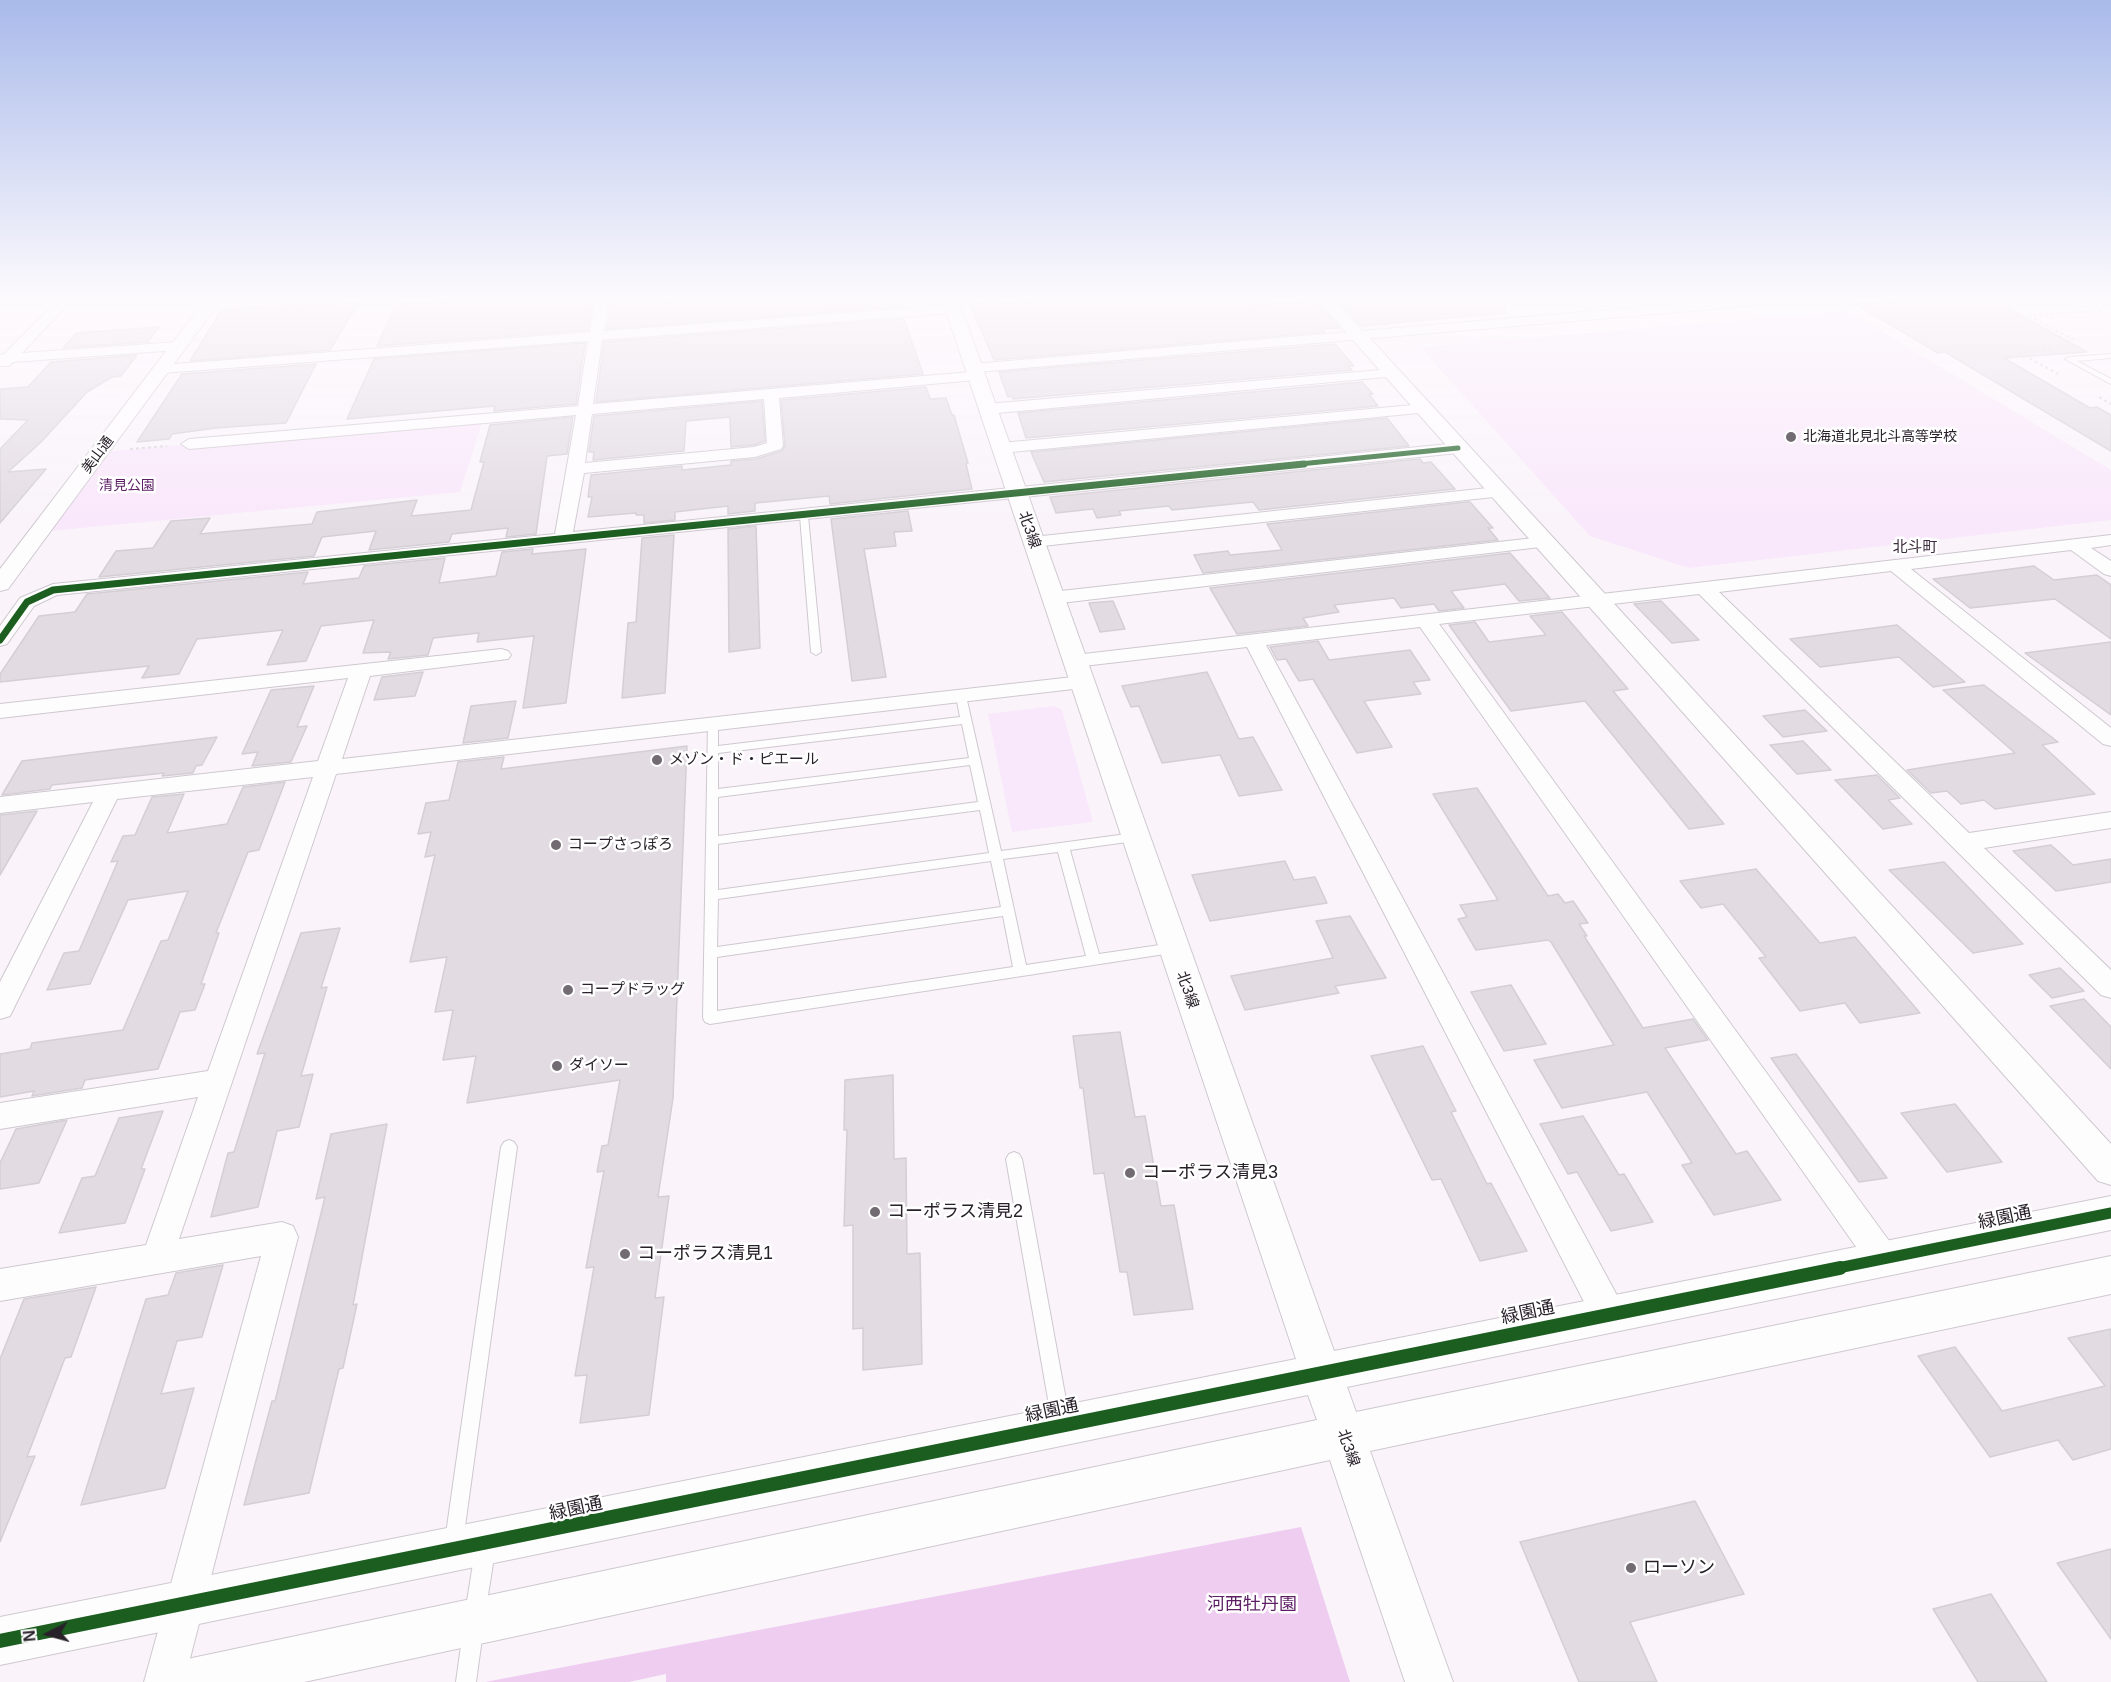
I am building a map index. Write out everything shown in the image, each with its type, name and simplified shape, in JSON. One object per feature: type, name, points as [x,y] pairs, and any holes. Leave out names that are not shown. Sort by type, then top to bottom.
[{"type":"street","name":"美山通","points":[[0,584],[158,374]]},
{"type":"street","points":[[563,538],[591,374]]},
{"type":"street","points":[[189,444],[771,394],[951,374]]},
{"type":"street","name":"北3線","points":[[975,374],[1429,1682]]},
{"type":"street","points":[[987,409],[1375,374]]},
{"type":"street","points":[[1393,374],[1497,492],[2111,1169]]},
{"type":"street","points":[[576,470],[755,452],[775,446],[771,394]]},
{"type":"street","points":[[1001,448],[1424,409]]},
{"type":"street","points":[[0,640],[27,602],[53,590],[804,516],[1458,448]]},
{"type":"street","points":[[1033,542],[1497,492]]},
{"type":"street","points":[[0,805],[961,696],[1078,672],[1254,641],[2111,540]]},
{"type":"street","points":[[1052,598],[1543,542]]},
{"type":"street","points":[[2074,544],[2111,570]]},
{"type":"street","points":[[1893,564],[2111,739]]},
{"type":"street","points":[[1703,587],[2111,987]]},
{"type":"street","points":[[1426,621],[1884,1260]]},
{"type":"street","points":[[1254,641],[1608,1313]]},
{"type":"street","points":[[0,711],[501,655]]},
{"type":"street","points":[[157,1258],[216,1082],[361,671]]},
{"type":"street","points":[[0,1008],[110,791]]},
{"type":"street","points":[[1965,842],[2111,820]]},
{"type":"street","points":[[0,1116],[216,1082]]},
{"type":"street","name":"緑園通","points":[[0,1641],[186,1605],[1608,1313],[1884,1260],[2111,1213]]},
{"type":"street","points":[[0,1286],[282,1237],[164,1682]]},
{"type":"street","points":[[192,1682],[2111,1275]]},
{"type":"lane","points":[[2097,374],[2111,382]]},
{"type":"lane","points":[[804,516],[816,652]]},
{"type":"lane","points":[[961,696],[1021,971]]},
{"type":"lane","points":[[713,750],[966,720]]},
{"type":"lane","points":[[714,724],[710,1018],[1173,948]]},
{"type":"lane","points":[[713,794],[975,760]]},
{"type":"lane","points":[[712,841],[985,805]]},
{"type":"lane","points":[[711,895],[1134,837]]},
{"type":"lane","points":[[1063,847],[1094,960]]},
{"type":"lane","points":[[711,953],[1008,911]]},
{"type":"lane","points":[[466,1682],[474,1622],[469,1547],[509,1147]]},
{"type":"lane","points":[[1014,1159],[1062,1426]]},
{"type":"path","points":[[99,452],[189,444]]},
{"type":"green space","points":[[1445,374],[1953,374],[2111,470],[2111,520],[1689,568],[1590,536]]},
{"type":"green space","name":"清見公園","points":[[483,419],[460,492],[39,532],[99,452]]},
{"type":"green space","points":[[1054,706],[1062,710],[1093,822],[1012,832],[988,714]]},
{"type":"green space","name":"河西牡丹園","points":[[1301,1527],[1350,1682],[666,1682],[666,1674],[629,1682],[485,1682]]},
{"type":"building","points":[[40,374],[122,374],[112,377],[87,392],[41,442],[8,472],[46,469],[0,523],[0,449],[28,420],[0,419],[0,389],[28,387]]},
{"type":"building","points":[[182,374],[311,374],[286,423],[216,428],[172,434],[169,439],[137,442]]},
{"type":"building","points":[[367,374],[580,374],[576,404],[494,411],[495,406],[347,419]]},
{"type":"building","points":[[600,374],[917,374],[596,402]]},
{"type":"building","points":[[1000,374],[1299,374],[1013,399],[1012,396],[1008,397]]},
{"type":"building","points":[[1983,374],[2032,374],[2090,408],[2097,407],[2111,415],[2111,451]]},
{"type":"building","points":[[1362,382],[1373,394],[1369,394],[1378,406],[1026,438],[1018,413]]},
{"type":"building","points":[[926,387],[930,399],[946,398],[952,415],[954,415],[968,463],[966,464],[972,489],[830,504],[829,496],[755,503],[755,511],[728,514],[728,506],[675,512],[675,520],[644,523],[644,515],[636,515],[636,513],[588,517],[592,497],[588,497],[591,475],[682,466],[682,470],[731,465],[731,461],[756,459],[782,451],[785,446],[781,400]]},
{"type":"building","points":[[762,401],[765,441],[754,445],[731,447],[730,417],[686,421],[684,451],[593,460],[594,452],[589,452],[594,416]]},
{"type":"building","points":[[573,417],[567,454],[547,456],[536,534],[506,537],[508,528],[452,534],[449,542],[369,550],[376,531],[322,537],[314,556],[99,577],[116,551],[153,548],[171,521],[210,518],[200,534],[312,524],[317,512],[417,500],[411,516],[471,510],[484,462],[480,462],[490,425]]},
{"type":"building","points":[[1387,418],[1409,446],[1044,482],[1031,452]]},
{"type":"building","points":[[1420,459],[1423,463],[1431,462],[1455,489],[1259,510],[1253,502],[1172,510],[1169,506],[1119,511],[1121,515],[1097,518],[1093,509],[1056,513],[1050,497]]},
{"type":"building","points":[[1470,502],[1493,528],[1488,528],[1498,540],[1203,573],[1194,555],[1228,551],[1230,555],[1282,550],[1267,524]]},
{"type":"building","points":[[908,511],[912,531],[894,532],[896,546],[864,549],[886,677],[852,681],[831,519]]},
{"type":"building","points":[[756,526],[760,648],[729,652],[728,529]]},
{"type":"building","points":[[674,535],[665,693],[622,698],[628,623],[636,622],[642,538]]},
{"type":"building","points":[[533,549],[532,554],[586,549],[566,703],[523,708],[534,636],[477,642],[479,633],[433,638],[428,655],[388,659],[391,652],[363,653],[374,620],[321,626],[306,661],[267,665],[283,630],[197,639],[179,674],[142,678],[149,666],[0,682],[0,674],[39,616],[75,612],[87,594],[308,572],[303,584],[359,578],[364,566],[445,558],[439,583],[496,576],[502,552]]},
{"type":"building","points":[[1510,553],[1550,598],[1519,601],[1505,584],[1451,591],[1464,608],[1439,611],[1434,604],[1401,608],[1394,598],[1334,605],[1339,612],[1303,618],[1308,626],[1237,634],[1210,588]]},
{"type":"building","points":[[2034,566],[2054,580],[2097,575],[2111,585],[2111,639],[2055,599],[1970,608],[1933,579]]},
{"type":"building","points":[[1113,601],[1125,629],[1100,632],[1089,603]]},
{"type":"building","points":[[1661,601],[1699,640],[1672,643],[1634,604]]},
{"type":"building","points":[[1562,612],[1628,689],[1613,691],[1724,824],[1689,829],[1585,701],[1511,711],[1449,625],[1475,622],[1489,642],[1546,635],[1530,616]]},
{"type":"building","points":[[1897,625],[1965,682],[1933,687],[1899,657],[1820,667],[1790,639]]},
{"type":"building","points":[[1318,641],[1329,660],[1410,650],[1430,680],[1413,682],[1421,694],[1364,701],[1392,747],[1357,753],[1313,679],[1299,681],[1286,659],[1277,660],[1270,647]]},
{"type":"building","points":[[2111,642],[2111,715],[2025,653]]},
{"type":"building","points":[[423,672],[415,696],[374,700],[382,677]]},
{"type":"building","points":[[1207,672],[1239,739],[1253,737],[1282,790],[1239,796],[1220,755],[1162,763],[1139,706],[1131,707],[1122,686]]},
{"type":"building","points":[[1984,685],[2058,742],[2042,745],[2095,794],[1995,809],[1984,800],[1961,804],[1947,791],[1931,793],[1907,770],[2015,753],[1943,690]]},
{"type":"building","points":[[314,686],[297,727],[307,726],[291,762],[252,766],[258,752],[242,754],[271,690]]},
{"type":"building","points":[[516,701],[508,738],[463,743],[471,706]]},
{"type":"building","points":[[1805,710],[1827,731],[1783,737],[1763,716]]},
{"type":"building","points":[[217,737],[202,765],[196,766],[193,773],[162,776],[164,773],[52,785],[50,789],[2,795],[22,761]]},
{"type":"building","points":[[1803,741],[1831,770],[1797,774],[1770,745]]},
{"type":"building","points":[[687,746],[673,1098],[658,1197],[669,1196],[655,1298],[664,1297],[649,1415],[580,1423],[587,1375],[575,1376],[594,1267],[586,1268],[604,1171],[597,1172],[602,1146],[608,1145],[620,1080],[467,1103],[476,1056],[443,1060],[453,1010],[435,1012],[447,957],[410,962],[435,855],[425,857],[431,832],[418,834],[426,803],[449,800],[458,762],[504,757],[501,769]]},
{"type":"building","points":[[1877,775],[1900,798],[1888,800],[1912,824],[1883,829],[1835,780]]},
{"type":"building","points":[[285,782],[259,850],[248,852],[216,933],[219,933],[201,984],[205,984],[195,1010],[180,1012],[158,1069],[85,1080],[82,1088],[32,1096],[34,1091],[0,1097],[0,1054],[30,1049],[32,1043],[123,1030],[161,941],[168,940],[188,891],[128,900],[90,984],[47,990],[64,953],[79,951],[118,861],[111,862],[123,836],[135,835],[152,797],[184,794],[167,833],[227,824],[243,787]]},
{"type":"building","points":[[1477,788],[1548,896],[1558,894],[1565,903],[1573,901],[1588,923],[1579,924],[1587,936],[1584,936],[1643,1028],[1693,1019],[1708,1040],[1665,1048],[1736,1154],[1747,1151],[1781,1200],[1714,1215],[1682,1165],[1692,1163],[1647,1092],[1562,1108],[1534,1060],[1614,1045],[1551,942],[1548,940],[1476,950],[1458,919],[1467,917],[1460,905],[1498,900],[1433,794]]},
{"type":"building","points":[[37,811],[0,875],[0,815]]},
{"type":"building","points":[[2051,845],[2073,865],[2111,859],[2111,882],[2056,891],[2013,851]]},
{"type":"building","points":[[1285,861],[1294,880],[1315,877],[1327,903],[1210,921],[1192,875]]},
{"type":"building","points":[[1944,862],[2023,944],[1973,953],[1889,870]]},
{"type":"building","points":[[1756,869],[1820,943],[1855,937],[1920,1013],[1860,1023],[1845,1003],[1800,1011],[1759,958],[1766,957],[1723,904],[1701,908],[1680,881]]},
{"type":"building","points":[[1350,916],[1386,978],[1335,986],[1339,993],[1245,1010],[1231,976],[1333,958],[1316,921]]},
{"type":"building","points":[[340,928],[321,988],[327,987],[301,1076],[313,1074],[299,1127],[277,1131],[258,1207],[211,1217],[228,1153],[234,1152],[265,1053],[257,1054],[301,933]]},
{"type":"building","points":[[2060,968],[2084,991],[2052,998],[2029,975]]},
{"type":"building","points":[[1511,985],[1546,1044],[1504,1051],[1471,992]]},
{"type":"building","points":[[2084,999],[2111,1027],[2111,1069],[2050,1006]]},
{"type":"building","name":"コーポラス清見3","points":[[1120,1032],[1135,1117],[1145,1116],[1161,1206],[1174,1205],[1193,1309],[1134,1315],[1127,1272],[1120,1272],[1104,1173],[1094,1174],[1083,1088],[1080,1088],[1073,1036]]},
{"type":"building","points":[[1423,1046],[1456,1111],[1451,1112],[1487,1184],[1491,1183],[1527,1251],[1480,1261],[1441,1179],[1432,1180],[1371,1056]]},
{"type":"building","points":[[1796,1054],[1887,1178],[1859,1182],[1771,1058]]},
{"type":"building","name":"コーポラス清見2","points":[[893,1075],[894,1159],[906,1158],[907,1254],[920,1253],[922,1364],[863,1370],[863,1328],[853,1329],[853,1225],[844,1226],[847,1130],[844,1130],[845,1080]]},
{"type":"building","points":[[1955,1104],[2002,1162],[1947,1172],[1901,1113]]},
{"type":"building","points":[[163,1111],[141,1169],[145,1169],[125,1223],[59,1233],[82,1178],[95,1176],[119,1118]]},
{"type":"building","points":[[1583,1116],[1619,1175],[1624,1174],[1653,1222],[1611,1231],[1577,1172],[1568,1174],[1540,1124]]},
{"type":"building","points":[[67,1120],[39,1183],[0,1189],[0,1163],[16,1129]]},
{"type":"building","points":[[387,1124],[353,1305],[357,1304],[343,1368],[339,1369],[309,1493],[244,1505],[272,1401],[275,1401],[325,1197],[316,1199],[331,1134]]},
{"type":"building","points":[[223,1265],[202,1337],[177,1341],[161,1394],[194,1388],[165,1488],[81,1505],[146,1299],[168,1295],[176,1273]]},
{"type":"building","points":[[96,1287],[71,1357],[65,1358],[27,1457],[35,1456],[0,1542],[0,1359],[24,1299]]},
{"type":"building","points":[[2111,1329],[2111,1449],[2073,1460],[2058,1440],[1990,1457],[1918,1356],[1955,1347],[2002,1411],[2105,1386],[2068,1338]]},
{"type":"building","name":"ローソン","points":[[1695,1501],[1744,1594],[1630,1622],[1657,1682],[1579,1682],[1520,1542]]},
{"type":"building","points":[[2111,1549],[2111,1639],[2057,1563]]},
{"type":"building","points":[[1991,1594],[2047,1682],[1978,1682],[1933,1609]]},
{"type":"cycle path","points":[[0,640],[27,602],[53,590],[1458,448]]},
{"type":"cycle path","points":[[0,1641],[2111,1213]]},
{"type":"place","name":"北海道北見北斗高等学校","points":[[1791,437]]},
{"type":"place","name":"メゾン・ド・ピエール","points":[[657,760]]},
{"type":"place","name":"コープさっぽろ","points":[[556,845]]},
{"type":"place","name":"コープドラッグ","points":[[568,990]]},
{"type":"place","name":"ダイソー","points":[[557,1066]]},
{"type":"place","name":"コーポラス清見3","points":[[1130,1173]]},
{"type":"place","name":"コーポラス清見2","points":[[875,1212]]},
{"type":"place","name":"コーポラス清見1","points":[[625,1254]]},
{"type":"place","name":"ローソン","points":[[1631,1568]]},
{"type":"district","name":"北斗町","points":[[1915,548]]}]
